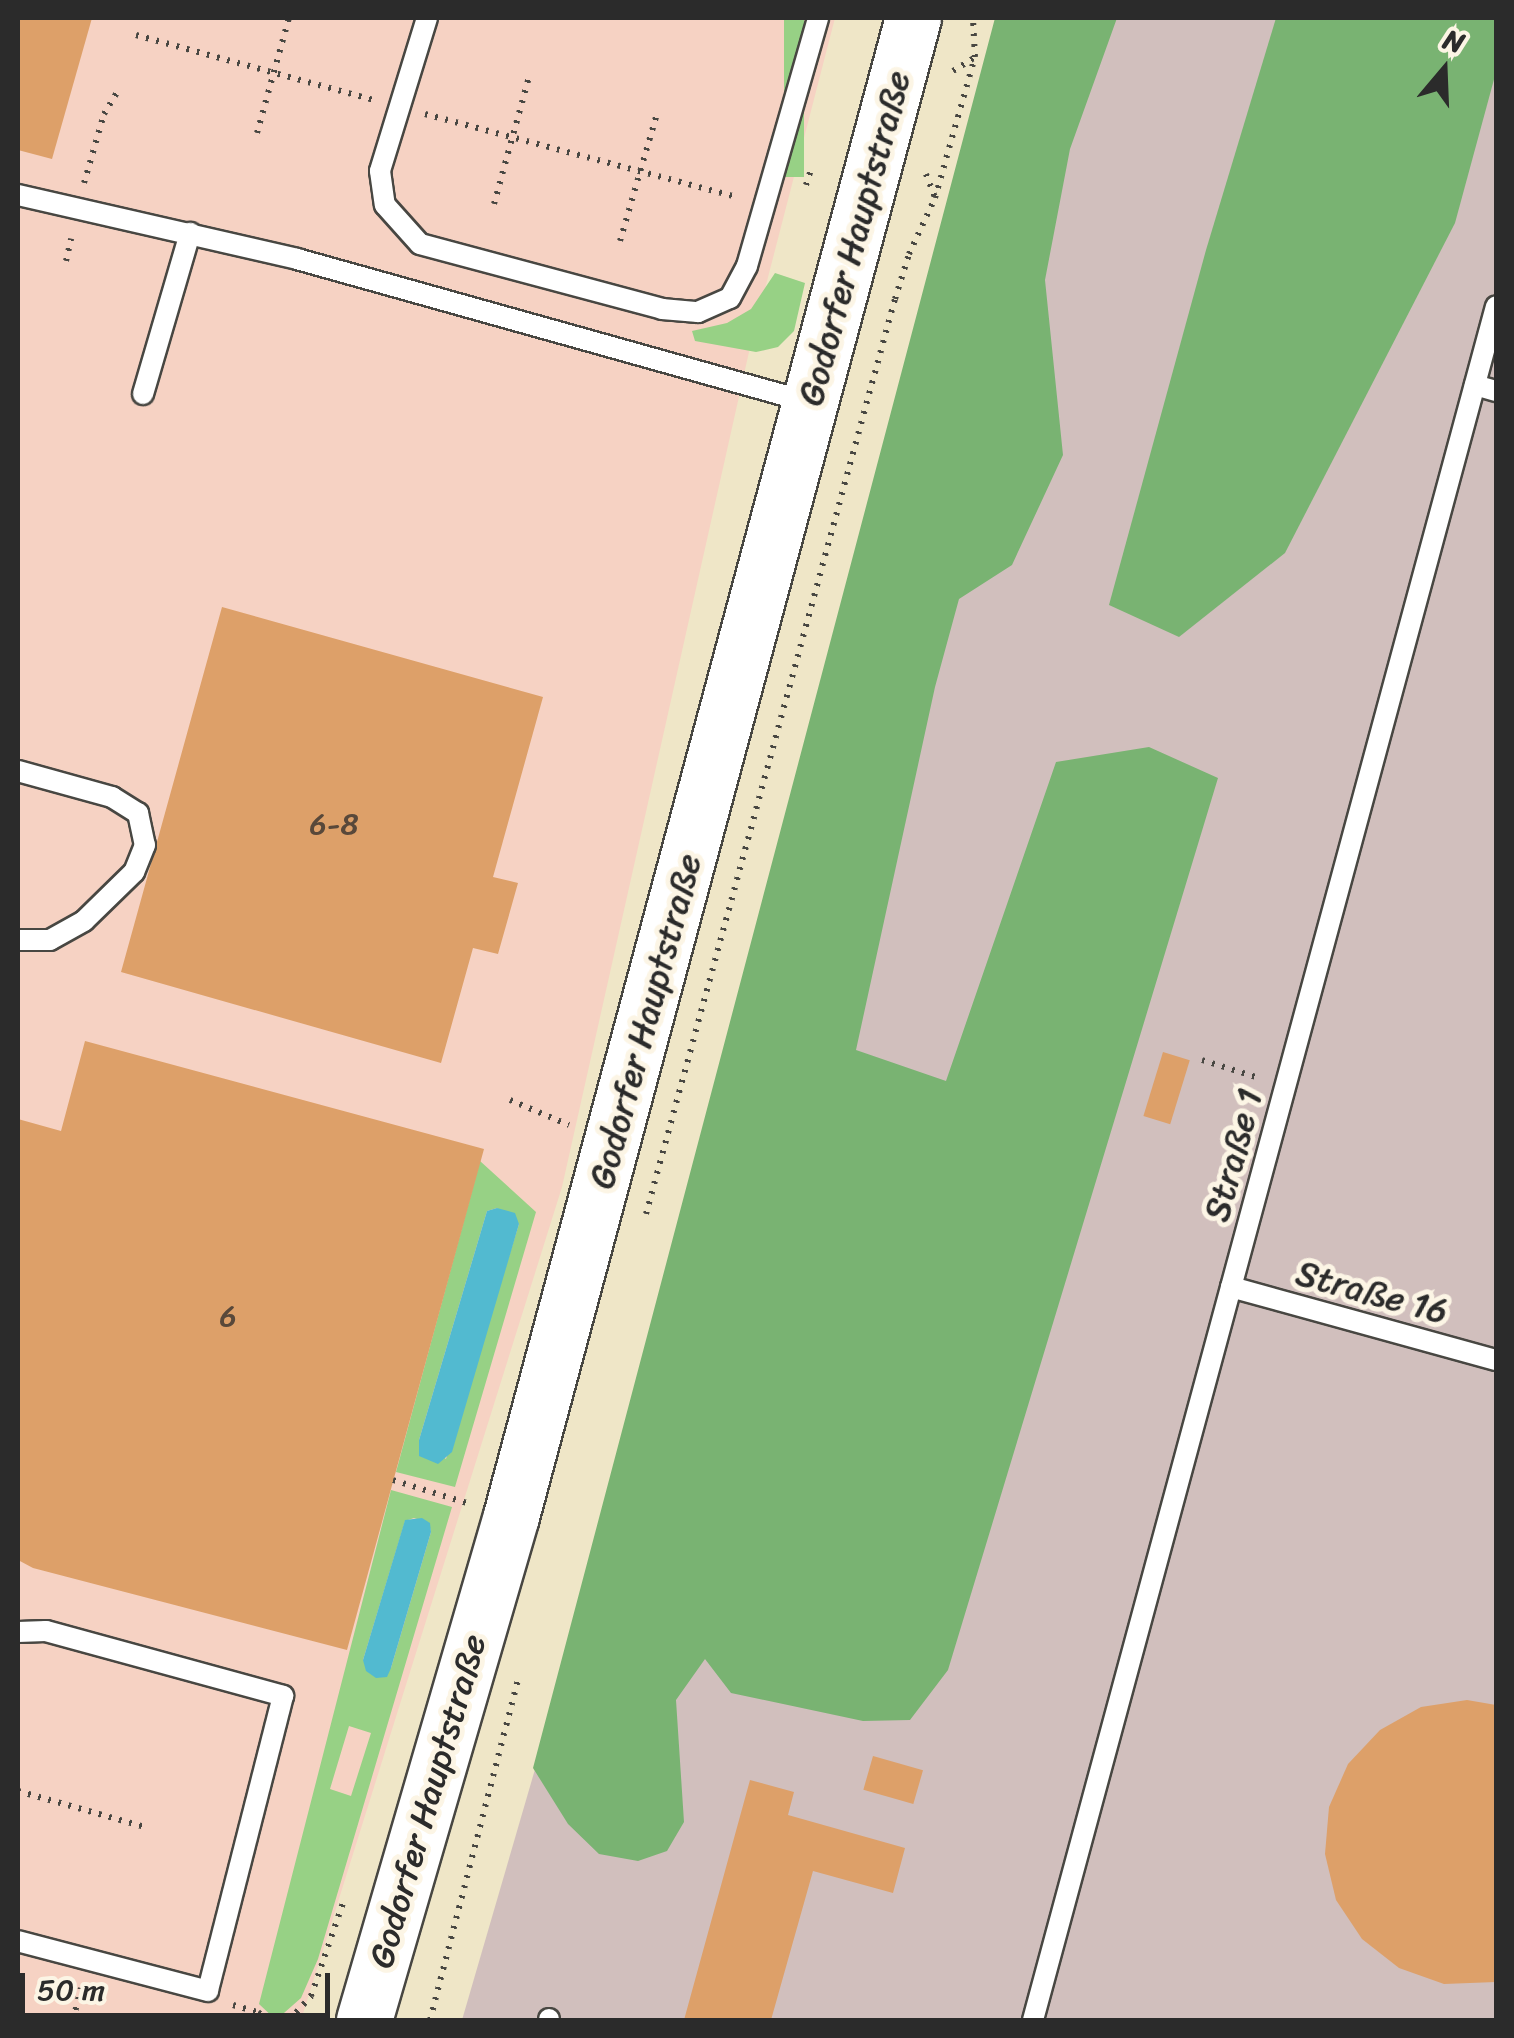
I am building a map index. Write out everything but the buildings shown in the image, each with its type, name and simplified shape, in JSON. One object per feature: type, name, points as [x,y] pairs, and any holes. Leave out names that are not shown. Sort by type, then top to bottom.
[{"type":"main road","name":"Godorfer Hauptstraße","points":[[370,1995],[511,1516],[913,18]]},
{"type":"main road","points":[[325,2020],[370,1995]]},
{"type":"lane","points":[[427,18],[380,172],[385,204],[420,244],[662,310],[698,312],[730,298],[747,266],[818,18]]},
{"type":"lane","points":[[18,196],[76,212],[190,233],[810,403]]},
{"type":"lane","points":[[143,394],[190,233]]},
{"type":"lane","name":"Straße 1","points":[[1033,2020],[1496,306]]},
{"type":"lane","points":[[1475,386],[1496,391]]},
{"type":"lane","points":[[18,771],[112,797],[138,813],[145,845],[134,872],[84,921],[50,940],[18,940]]},
{"type":"lane","name":"Straße 16","points":[[1231,1288],[1496,1360]]},
{"type":"lane","points":[[18,1632],[46,1631],[283,1696],[208,1991],[18,1941]]},
{"type":"path","points":[[256,133],[289,18]]},
{"type":"path","points":[[643,1226],[895,299],[909,254],[936,198],[975,57],[972,18]]},
{"type":"path","points":[[954,70],[975,57]]},
{"type":"path","points":[[494,204],[530,72]]},
{"type":"path","points":[[66,261],[104,114],[118,90]]},
{"type":"path","points":[[620,241],[658,110]]},
{"type":"path","points":[[640,172],[764,205]]},
{"type":"path","points":[[926,174],[936,198]]},
{"type":"path","points":[[1202,1060],[1286,1087]]},
{"type":"path","points":[[510,1100],[581,1130],[613,1138]]},
{"type":"path","points":[[393,1480],[511,1516]]},
{"type":"path","points":[[430,2020],[522,1664]]},
{"type":"path","points":[[18,1791],[149,1828]]},
{"type":"path","points":[[290,2020],[311,1996],[343,1903]]},
{"type":"shaded area","points":[[18,18],[835,18],[751,343],[562,1187],[301,2020],[18,2020]]},
{"type":"shaded area","points":[[1045,18],[1496,18],[1496,2020],[462,2020]]},
{"type":"green space","points":[[784,18],[804,18],[804,177],[784,177]]},
{"type":"green space","points":[[995,18],[1117,18],[1070,149],[1045,280],[1063,455],[1012,565],[959,599],[935,687],[856,1050],[946,1081],[1056,762],[1149,747],[1218,778],[948,1670],[910,1720],[863,1721],[731,1693],[705,1659],[676,1700],[684,1822],[667,1851],[638,1861],[599,1854],[568,1824],[533,1768]]},
{"type":"green space","points":[[1276,18],[1496,18],[1496,72],[1455,223],[1285,553],[1179,637],[1109,605],[1206,250]]},
{"type":"green space","points":[[775,273],[805,283],[794,331],[778,347],[756,352],[695,341],[692,331],[727,323],[751,309]]},
{"type":"green space","points":[[480,1161],[536,1212],[455,1487],[396,1472]],"holes":[[[497,1208],[519,1224],[446,1459],[419,1440],[487,1211]]]},
{"type":"green space","points":[[391,1490],[452,1507],[318,1959],[301,1998],[276,2020],[259,2004]],"holes":[[[414,1518],[429,1523],[431,1532],[391,1668],[363,1660],[405,1521]],[[349,1726],[371,1733],[351,1796],[330,1789]]]},
{"type":"water","points":[[497,1208],[515,1213],[519,1224],[452,1452],[438,1464],[419,1456],[419,1440],[487,1211]]},
{"type":"water","points":[[422,1518],[430,1523],[431,1532],[391,1668],[387,1677],[376,1678],[366,1671],[363,1660],[405,1520]]}]
